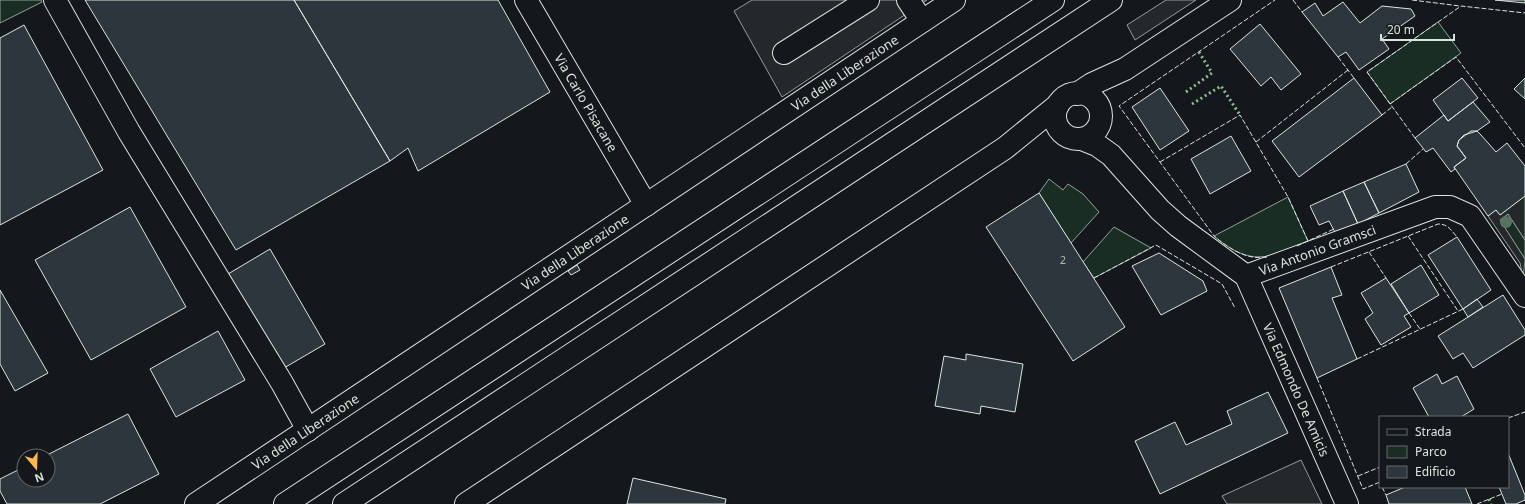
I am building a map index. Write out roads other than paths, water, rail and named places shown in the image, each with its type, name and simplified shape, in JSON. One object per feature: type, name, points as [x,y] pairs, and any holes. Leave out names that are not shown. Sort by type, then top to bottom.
[{"type":"main road","points":[[55,0],[129,132],[282,383],[308,430]]},
{"type":"main road","name":"Via Carlo Pisacane","points":[[526,0],[646,205]]},
{"type":"main road","points":[[784,52],[868,0]]},
{"type":"main road","points":[[908,0],[922,21]]},
{"type":"main road","name":"Via della Liberazione","points":[[196,504],[954,0]]},
{"type":"main road","points":[[285,504],[1053,0]]},
{"type":"main road","points":[[344,504],[1111,0]]},
{"type":"main road","points":[[1077,94],[1092,84],[1125,68],[1230,0]]},
{"type":"main road","points":[[1005,148],[1042,135],[1052,134],[1075,138],[1089,136],[1100,117],[1102,96],[1125,68]]},
{"type":"main road","points":[[466,504],[1005,148],[1070,95],[1077,94],[1091,98],[1100,117]]},
{"type":"main road","points":[[1058,105],[1055,119],[1062,133],[1075,138]]},
{"type":"main road","name":"Via Antonio Gramsci","points":[[1100,117],[1111,155]]},
{"type":"main road","name":"Via Antonio Gramsci","points":[[1075,138],[1097,145],[1111,155],[1160,210],[1178,226],[1246,276],[1435,207],[1450,207],[1470,216],[1525,296]]},
{"type":"main road","name":"Via Edmondo De Amicis","points":[[1246,276],[1346,504]]}]
